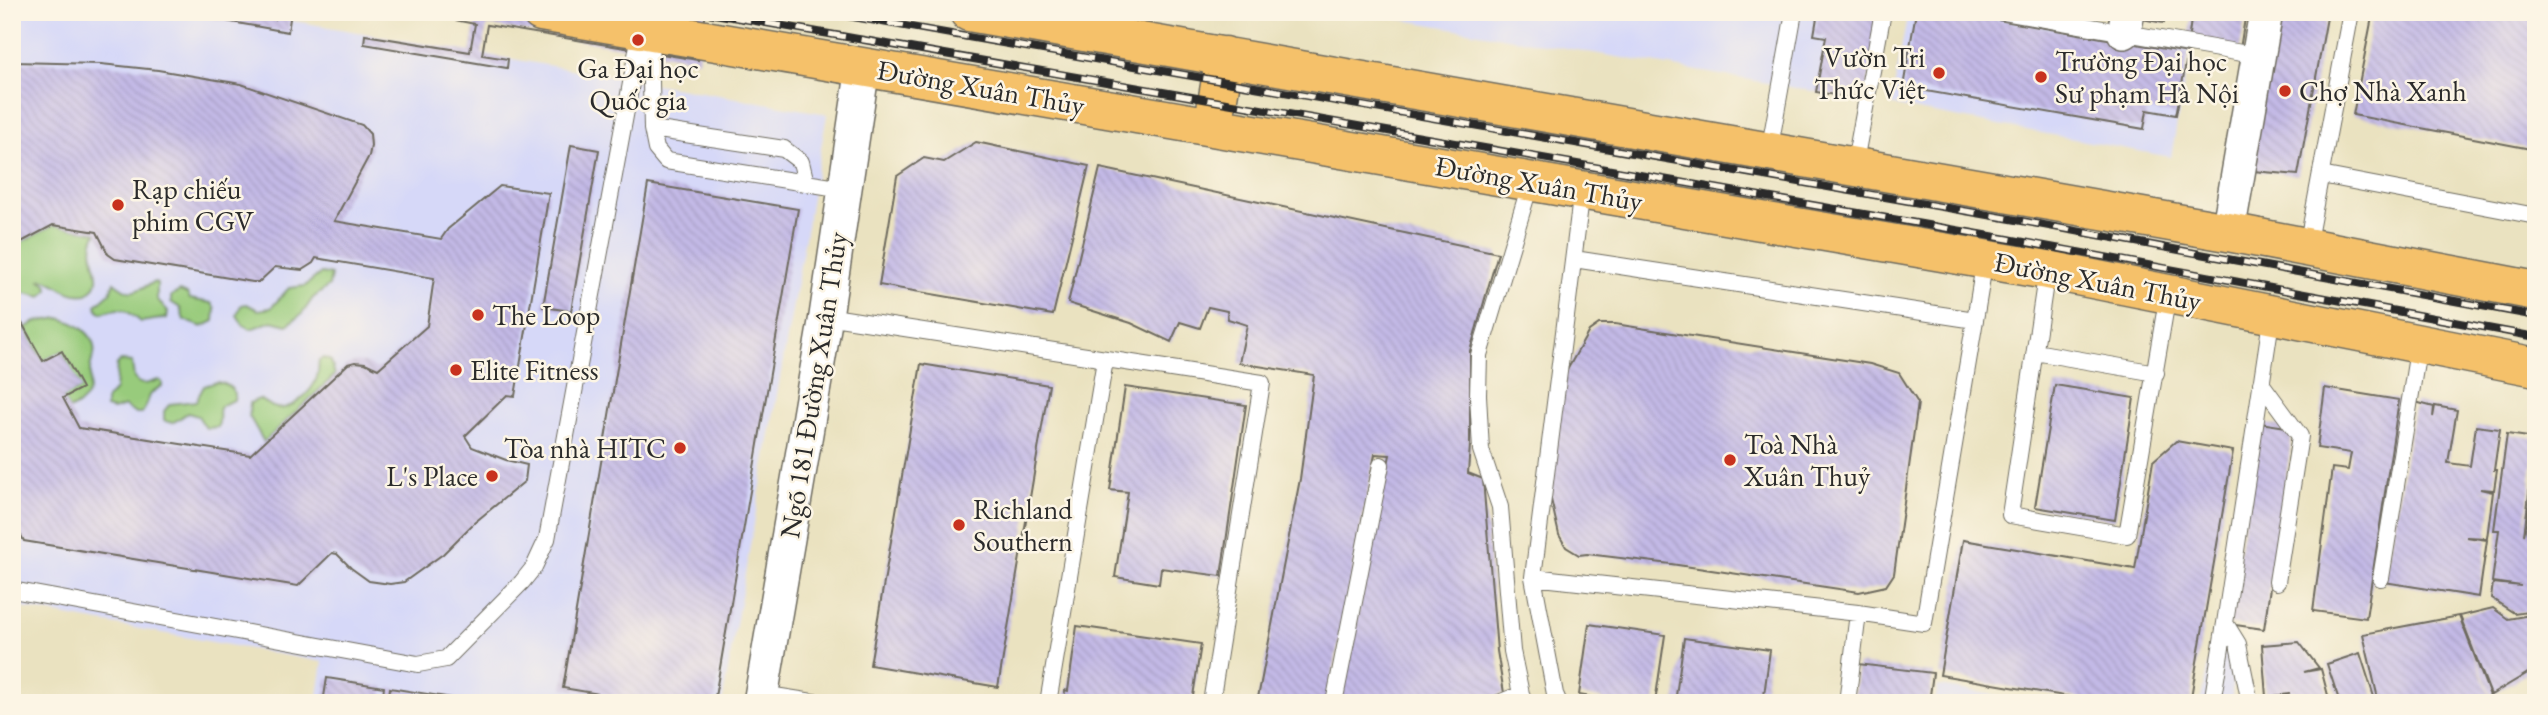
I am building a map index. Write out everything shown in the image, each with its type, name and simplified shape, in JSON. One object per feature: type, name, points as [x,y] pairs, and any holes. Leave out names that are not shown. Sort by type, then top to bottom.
[{"type":"main road","name":"Đường Xuân Thủy","points":[[541,12],[2047,270],[2536,367]]},
{"type":"main road","points":[[969,12],[2228,232],[2536,291]]},
{"type":"main road","points":[[1213,127],[1225,56]]},
{"type":"street","points":[[2228,232],[2266,12]]},
{"type":"street","name":"Ngõ 181 Đường Xuân Thủy","points":[[761,698],[826,316],[863,67]]},
{"type":"lane","points":[[1769,152],[1794,12]]},
{"type":"lane","points":[[1854,167],[1883,12]]},
{"type":"lane","points":[[2004,12],[2126,22],[2259,56]]},
{"type":"lane","points":[[2307,247],[2351,12]]},
{"type":"lane","points":[[646,30],[652,129],[656,149],[666,161],[844,189]]},
{"type":"lane","points":[[12,590],[418,664],[446,659],[522,582],[534,567],[547,539],[646,30]]},
{"type":"lane","points":[[652,129],[784,149],[801,162],[806,183]]},
{"type":"lane","points":[[2321,175],[2536,216]]},
{"type":"lane","points":[[1499,703],[1523,698],[1512,651],[1500,507],[1481,450],[1479,355],[1531,181]]},
{"type":"lane","points":[[1559,703],[1533,577],[1583,190]]},
{"type":"lane","points":[[1574,259],[1975,320]]},
{"type":"lane","points":[[1533,577],[1924,622],[1985,259]]},
{"type":"lane","points":[[2047,270],[2010,515],[2127,535],[2168,293]]},
{"type":"lane","points":[[2212,703],[2272,314]]},
{"type":"lane","points":[[826,316],[1262,383],[1211,703]]},
{"type":"lane","points":[[2381,578],[2419,344]]},
{"type":"lane","points":[[2035,352],[2156,373]]},
{"type":"lane","points":[[1048,703],[1105,360]]},
{"type":"lane","points":[[2261,383],[2300,436],[2277,582]]},
{"type":"lane","points":[[1334,703],[1381,465]]},
{"type":"lane","points":[[1847,703],[1858,613]]},
{"type":"lane","points":[[2225,623],[2238,644],[2250,703]]},
{"type":"lane","points":[[761,698],[820,703]]},
{"type":"shaded area","points":[[12,12],[242,12],[827,114],[722,703],[317,703],[323,662],[12,606]]},
{"type":"shaded area","points":[[1359,12],[1818,12],[1815,35],[1875,46],[1867,88],[1853,98]]},
{"type":"shaded area","name":"Trường Đại học Sư phạm Hà Nội","points":[[1908,12],[1985,12],[2190,48],[2171,157],[1891,105]]},
{"type":"shaded area","points":[[2211,651],[2233,652],[2232,703],[2200,703]]},
{"type":"shaded area","points":[[1938,686],[2044,703],[1935,703]]},
{"type":"green space","points":[[53,225],[97,232],[92,250],[97,281],[87,294],[68,292],[42,279],[40,280],[47,284],[48,290],[42,297],[12,290],[12,247]]},
{"type":"green space","points":[[321,273],[331,275],[329,286],[313,298],[302,314],[287,325],[272,321],[251,329],[243,325],[237,315],[241,305],[247,304],[258,310],[271,308],[289,288],[305,286]]},
{"type":"green space","points":[[114,282],[130,291],[157,283],[157,299],[168,311],[167,318],[141,322],[123,310],[114,309],[102,313],[96,305],[110,293]]},
{"type":"green space","points":[[180,291],[190,299],[211,303],[215,308],[214,321],[202,327],[184,320],[180,308],[171,302],[171,296]]},
{"type":"green space","points":[[59,318],[84,330],[94,348],[88,395],[69,410],[63,398],[81,388],[62,351],[43,361],[25,328],[36,322]]},
{"type":"green space","points":[[324,358],[331,361],[335,375],[264,442],[249,416],[250,403],[259,399],[280,408],[300,400],[315,383],[319,360]]},
{"type":"green space","points":[[121,361],[132,362],[134,378],[140,383],[159,380],[162,382],[162,386],[150,396],[142,413],[134,413],[124,406],[113,410],[106,408],[106,400],[115,390],[117,364]]},
{"type":"green space","points":[[217,382],[225,384],[234,393],[234,400],[219,410],[218,427],[206,428],[198,416],[188,413],[174,422],[164,420],[164,411],[170,404],[196,401],[204,386]]},
{"type":"building","points":[[175,12],[232,12],[275,19],[276,12],[291,12],[288,32]]},
{"type":"building","name":"Ga Đại học Quốc gia","points":[[415,12],[706,12],[698,60],[487,25],[482,55],[508,59],[507,68],[364,44],[365,35],[470,52],[475,24]]},
{"type":"building","points":[[1818,12],[1881,12],[1867,88],[1853,98],[1816,92],[1826,37],[1814,35]]},
{"type":"building","name":"Trường Đại học Sư phạm Hà Nội","points":[[1916,12],[1952,12],[2188,53],[2176,115],[2147,110],[2144,129],[1903,87]]},
{"type":"building","points":[[2136,12],[2166,12],[2164,23],[2136,18]]},
{"type":"building","points":[[2192,12],[2246,12],[2240,49],[2188,42]]},
{"type":"building","name":"Chợ Nhà Xanh","points":[[2271,12],[2328,12],[2298,175],[2242,170]]},
{"type":"building","points":[[2373,12],[2536,12],[2536,150],[2353,115]]},
{"type":"building","name":"The Loop","points":[[12,62],[101,64],[158,70],[241,84],[362,125],[370,134],[369,156],[334,221],[441,239],[448,229],[500,186],[549,193],[515,396],[507,395],[465,436],[472,447],[527,465],[525,481],[474,523],[443,554],[404,582],[390,584],[369,581],[337,554],[332,553],[298,586],[24,541],[12,519],[12,305],[43,361],[62,351],[82,388],[63,398],[79,428],[250,455],[348,364],[365,363],[378,369],[427,326],[434,278],[316,258],[302,270],[275,267],[259,282],[253,282],[115,259],[108,254],[97,232],[53,225],[12,247]]},
{"type":"building","points":[[976,142],[1089,166],[1053,315],[879,285],[897,176],[924,158],[944,162]]},
{"type":"building","points":[[571,145],[599,150],[571,311],[543,307]]},
{"type":"building","points":[[1100,168],[1498,253],[1470,351],[1468,473],[1483,479],[1497,651],[1504,693],[1480,703],[1340,703],[1390,455],[1375,454],[1327,703],[1257,703],[1300,479],[1314,375],[1239,363],[1247,325],[1228,319],[1227,311],[1208,307],[1200,328],[1180,322],[1171,342],[1131,323],[1068,303]]},
{"type":"building","name":"Tòa nhà HITC","points":[[648,184],[798,209],[714,703],[653,703],[563,688]]},
{"type":"building","name":"Toà Nhà Xuân Thuỷ","points":[[1599,324],[1615,324],[1870,364],[1899,373],[1918,403],[1894,574],[1886,586],[1859,592],[1671,564],[1579,555],[1566,547],[1559,535],[1548,486],[1561,381],[1589,331]]},
{"type":"building","name":"Richland Southern","points":[[921,364],[1049,385],[998,687],[870,665]]},
{"type":"building","points":[[2055,385],[2134,398],[2115,520],[2035,507]]},
{"type":"building","points":[[1125,387],[1246,405],[1221,576],[1161,568],[1159,584],[1115,577],[1128,492],[1110,490]]},
{"type":"building","points":[[2325,388],[2399,400],[2366,618],[2313,611],[2332,468],[2348,470],[2351,453],[2317,448]]},
{"type":"building","points":[[2415,402],[2434,407],[2433,417],[2435,406],[2457,410],[2448,463],[2470,466],[2476,426],[2500,429],[2494,490],[2480,489],[2493,492],[2487,538],[2466,537],[2487,540],[2479,597],[2384,582]]},
{"type":"building","points":[[2260,423],[2293,428],[2264,629],[2228,624]]},
{"type":"building","points":[[2507,434],[2536,438],[2524,535],[2536,475],[2536,610],[2514,613],[2491,598],[2493,583],[2521,586],[2492,582],[2499,530],[2494,530]]},
{"type":"building","points":[[2176,441],[2233,451],[2190,703],[2106,703],[1940,675],[1963,540],[2135,569],[2153,461]]},
{"type":"building","points":[[2493,608],[2508,619],[2536,614],[2536,668],[2491,695],[2460,616]]},
{"type":"building","points":[[2459,616],[2490,696],[2477,703],[2379,703],[2363,634]]},
{"type":"building","points":[[1589,624],[1665,635],[1655,703],[1602,703],[1603,699],[1579,695]]},
{"type":"building","points":[[1077,626],[1201,644],[1192,703],[1064,703]]},
{"type":"building","points":[[1684,638],[1770,650],[1763,703],[1675,703]]},
{"type":"building","points":[[2299,642],[2319,668],[2304,672],[2321,669],[2330,703],[2271,703],[2271,700],[2290,694],[2266,697],[2262,645]]},
{"type":"building","points":[[2360,653],[2376,703],[2340,703],[2327,664]]},
{"type":"building","points":[[1858,664],[1933,673],[1929,703],[1853,703]]},
{"type":"building","points":[[327,678],[384,687],[382,703],[323,703]]},
{"type":"building","points":[[390,688],[471,701],[471,703],[388,703]]},
{"type":"railway","points":[[703,12],[2008,239],[2536,337]]},
{"type":"railway","points":[[825,12],[2011,219],[2536,316]]},
{"type":"place","name":"Ga Đại học Quốc gia","points":[[638,40]]},
{"type":"place","name":"Vườn Tri Thức Việt","points":[[1939,73]]},
{"type":"place","name":"Trường Đại học Sư phạm Hà Nội","points":[[2041,77]]},
{"type":"place","name":"Chợ Nhà Xanh","points":[[2285,91]]},
{"type":"place","name":"Rạp chiếu phim CGV","points":[[118,205]]},
{"type":"place","name":"The Loop","points":[[478,315]]},
{"type":"place","name":"Elite Fitness","points":[[456,370]]},
{"type":"place","name":"Tòa nhà HITC","points":[[680,448]]},
{"type":"place","name":"Toà Nhà Xuân Thuỷ","points":[[1730,460]]},
{"type":"place","name":"L's Place","points":[[492,476]]},
{"type":"place","name":"Richland Southern","points":[[959,525]]}]
